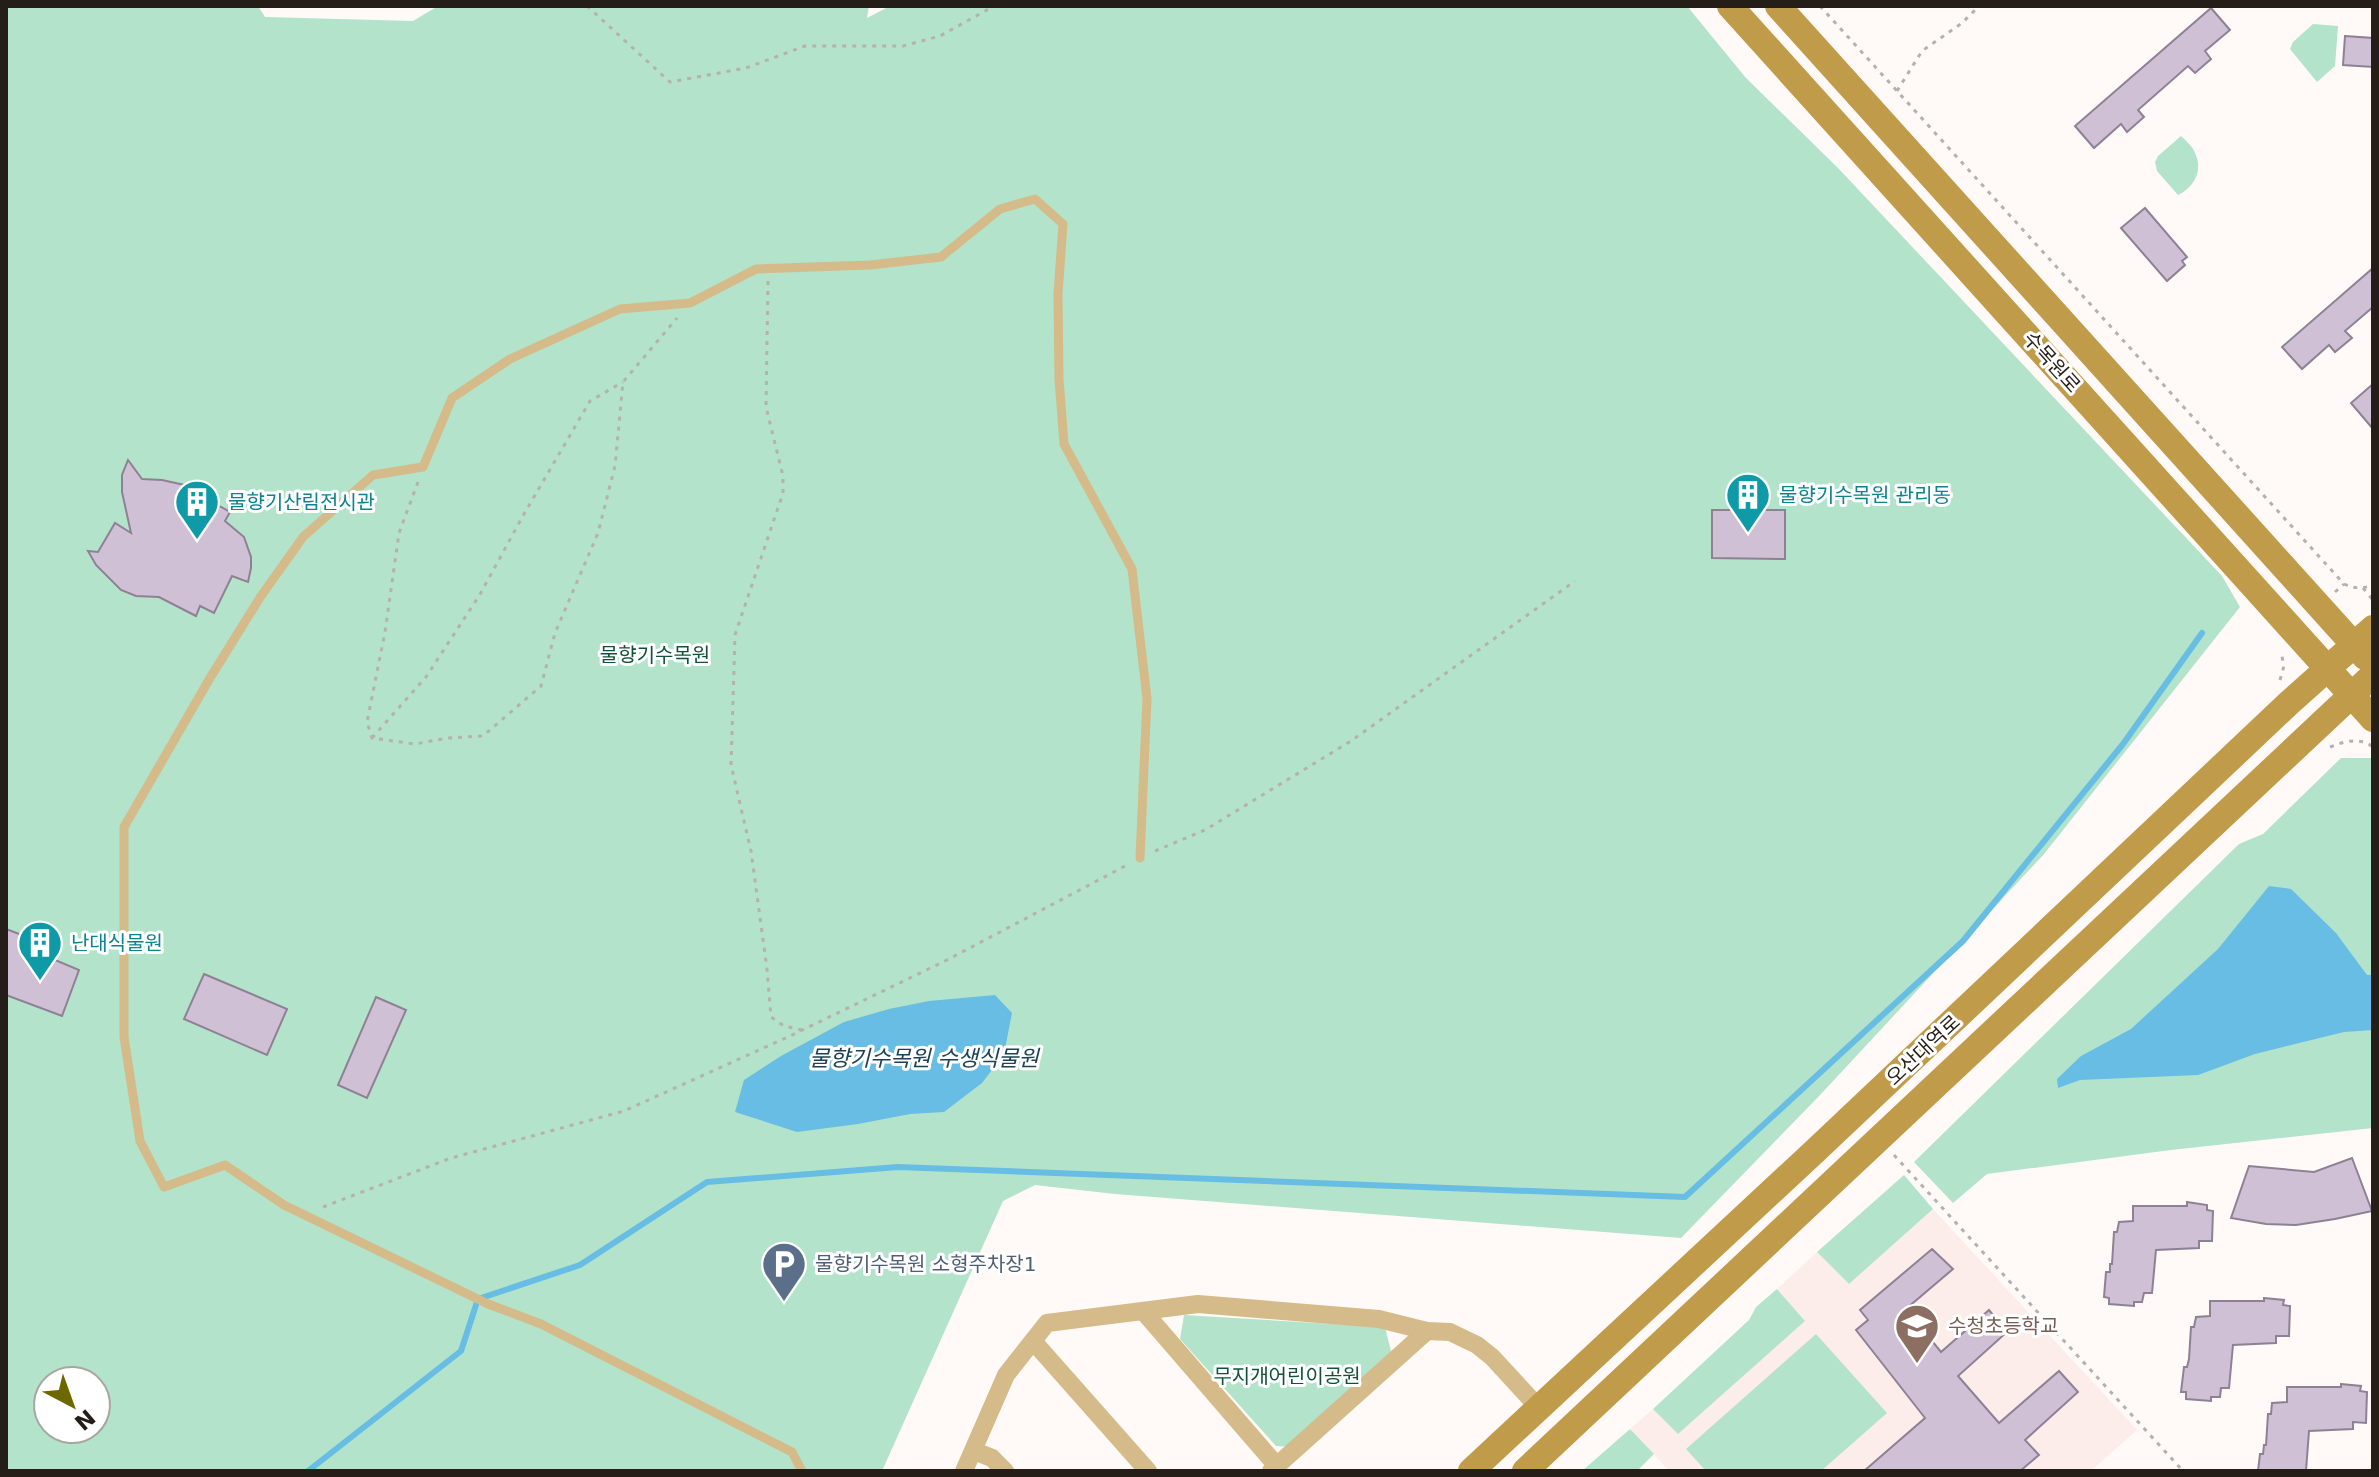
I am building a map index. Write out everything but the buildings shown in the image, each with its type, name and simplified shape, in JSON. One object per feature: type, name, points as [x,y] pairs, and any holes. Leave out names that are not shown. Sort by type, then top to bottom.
[{"type":"main road","name":"수목원로","points":[[1730,6],[2373,719]]},
{"type":"main road","name":"수목원로","points":[[1778,6],[2364,636],[2373,666]]},
{"type":"main road","name":"오산대역로","points":[[1471,1471],[2364,636]]},
{"type":"main road","name":"오산대역로","points":[[1525,1471],[2373,675]]},
{"type":"street","points":[[964,1471],[1006,1375],[1047,1323],[1198,1304],[1379,1319],[1427,1331],[1450,1332],[1477,1345],[1509,1373],[1539,1408]]},
{"type":"street","points":[[1144,1312],[1274,1469],[1427,1331]]},
{"type":"street","points":[[1033,1341],[1148,1471]]},
{"type":"street","points":[[974,1451],[992,1458],[1005,1471]]},
{"type":"lane","points":[[802,1471],[792,1452],[531,1320],[488,1304],[284,1205],[225,1165],[164,1187],[140,1141],[124,1037],[124,827],[210,678],[261,596],[303,537],[373,475],[423,467],[452,398],[510,359],[620,309],[690,303],[756,269],[870,265],[941,257],[1000,209],[1035,199],[1063,224],[1058,294],[1064,444],[1132,569],[1147,699],[1140,858]]},
{"type":"path","points":[[587,6],[670,82],[746,68],[805,46],[903,46],[940,36],[994,6]]},
{"type":"path","points":[[1820,6],[2344,584],[2352,588],[2373,585]]},
{"type":"path","points":[[1897,91],[1922,51],[1962,23],[1979,6]]},
{"type":"path","points":[[768,269],[766,407],[783,476],[783,493],[735,635],[731,765],[751,851],[771,1017],[784,1026],[802,1030]]},
{"type":"path","points":[[372,738],[426,677],[479,596],[590,401],[623,382],[690,303]]},
{"type":"path","points":[[372,738],[415,744],[483,736],[541,686],[555,633],[598,533],[615,466],[623,382]]},
{"type":"path","points":[[372,738],[367,722],[385,632],[399,533],[423,467]]},
{"type":"path","points":[[295,1209],[315,1210],[451,1158],[624,1111],[945,961],[1140,858],[1205,830],[1351,741],[1575,581]]},
{"type":"path","points":[[2363,588],[2373,600]]},
{"type":"path","points":[[2330,748],[2339,743],[2357,741],[2373,747]]},
{"type":"path","points":[[1879,1138],[2183,1471]]},
{"type":"shaded area","name":"수청초등학교","points":[[1933,1209],[2137,1430],[2091,1471],[1669,1471],[1630,1429],[1653,1409],[1679,1433],[1804,1321],[1777,1289],[1817,1252],[1849,1284]]},
{"type":"green space","name":"물향기수목원","points":[[10,6],[258,6],[265,17],[413,21],[438,6],[869,6],[867,18],[890,6],[1687,6],[1746,78],[1838,168],[2222,576],[2240,607],[2044,854],[1821,1094],[1681,1238],[1115,1194],[1035,1185],[1003,1201],[882,1471],[6,1471],[6,10]]},
{"type":"green space","points":[[2313,24],[2338,26],[2335,66],[2317,82],[2290,49],[2293,42]]},
{"type":"green space","points":[[2181,136],[2194,151],[2198,171],[2189,187],[2178,195],[2157,171],[2155,162]]},
{"type":"green space","points":[[2341,758],[2373,758],[2373,1128],[1987,1174],[1953,1203],[1914,1162],[2239,844],[2263,834]]},
{"type":"green space","points":[[1904,1175],[1933,1209],[1849,1284],[1817,1252]]},
{"type":"green space","points":[[1777,1289],[1805,1321],[1678,1434],[1653,1409],[1749,1320],[1756,1307]]},
{"type":"green space","name":"무지개어린이공원","points":[[1184,1315],[1385,1327],[1392,1355],[1290,1447],[1276,1446],[1180,1339]]},
{"type":"green space","points":[[1816,1334],[1887,1413],[1821,1471],[1706,1471],[1686,1449]]},
{"type":"green space","points":[[1630,1429],[1654,1454],[1637,1471],[1582,1471]]},
{"type":"water","points":[[2269,886],[2291,889],[2336,933],[2367,975],[2373,975],[2373,1030],[2344,1032],[2255,1054],[2198,1075],[2080,1080],[2058,1088],[2057,1079],[2081,1056],[2131,1029],[2218,949]]},
{"type":"water","name":"물향기수목원 수생식물원","points":[[995,995],[1012,1013],[1004,1054],[982,1083],[944,1112],[910,1114],[797,1132],[735,1112],[744,1080],[844,1022],[929,1001]]},
{"type":"waterway","points":[[308,1471],[461,1351],[478,1299],[580,1265],[707,1182],[898,1167],[1685,1197],[1963,941],[2123,744],[2202,633]]},
{"type":"place","name":"물향기수목원 관리동","points":[[1748,534]]},
{"type":"place","name":"물향기산림전시관","points":[[197,541]]},
{"type":"place","name":"난대식물원","points":[[40,982]]},
{"type":"place","name":"물향기수목원 소형주차장1","points":[[784,1303]]},
{"type":"place","name":"수청초등학교","points":[[1917,1365]]}]
